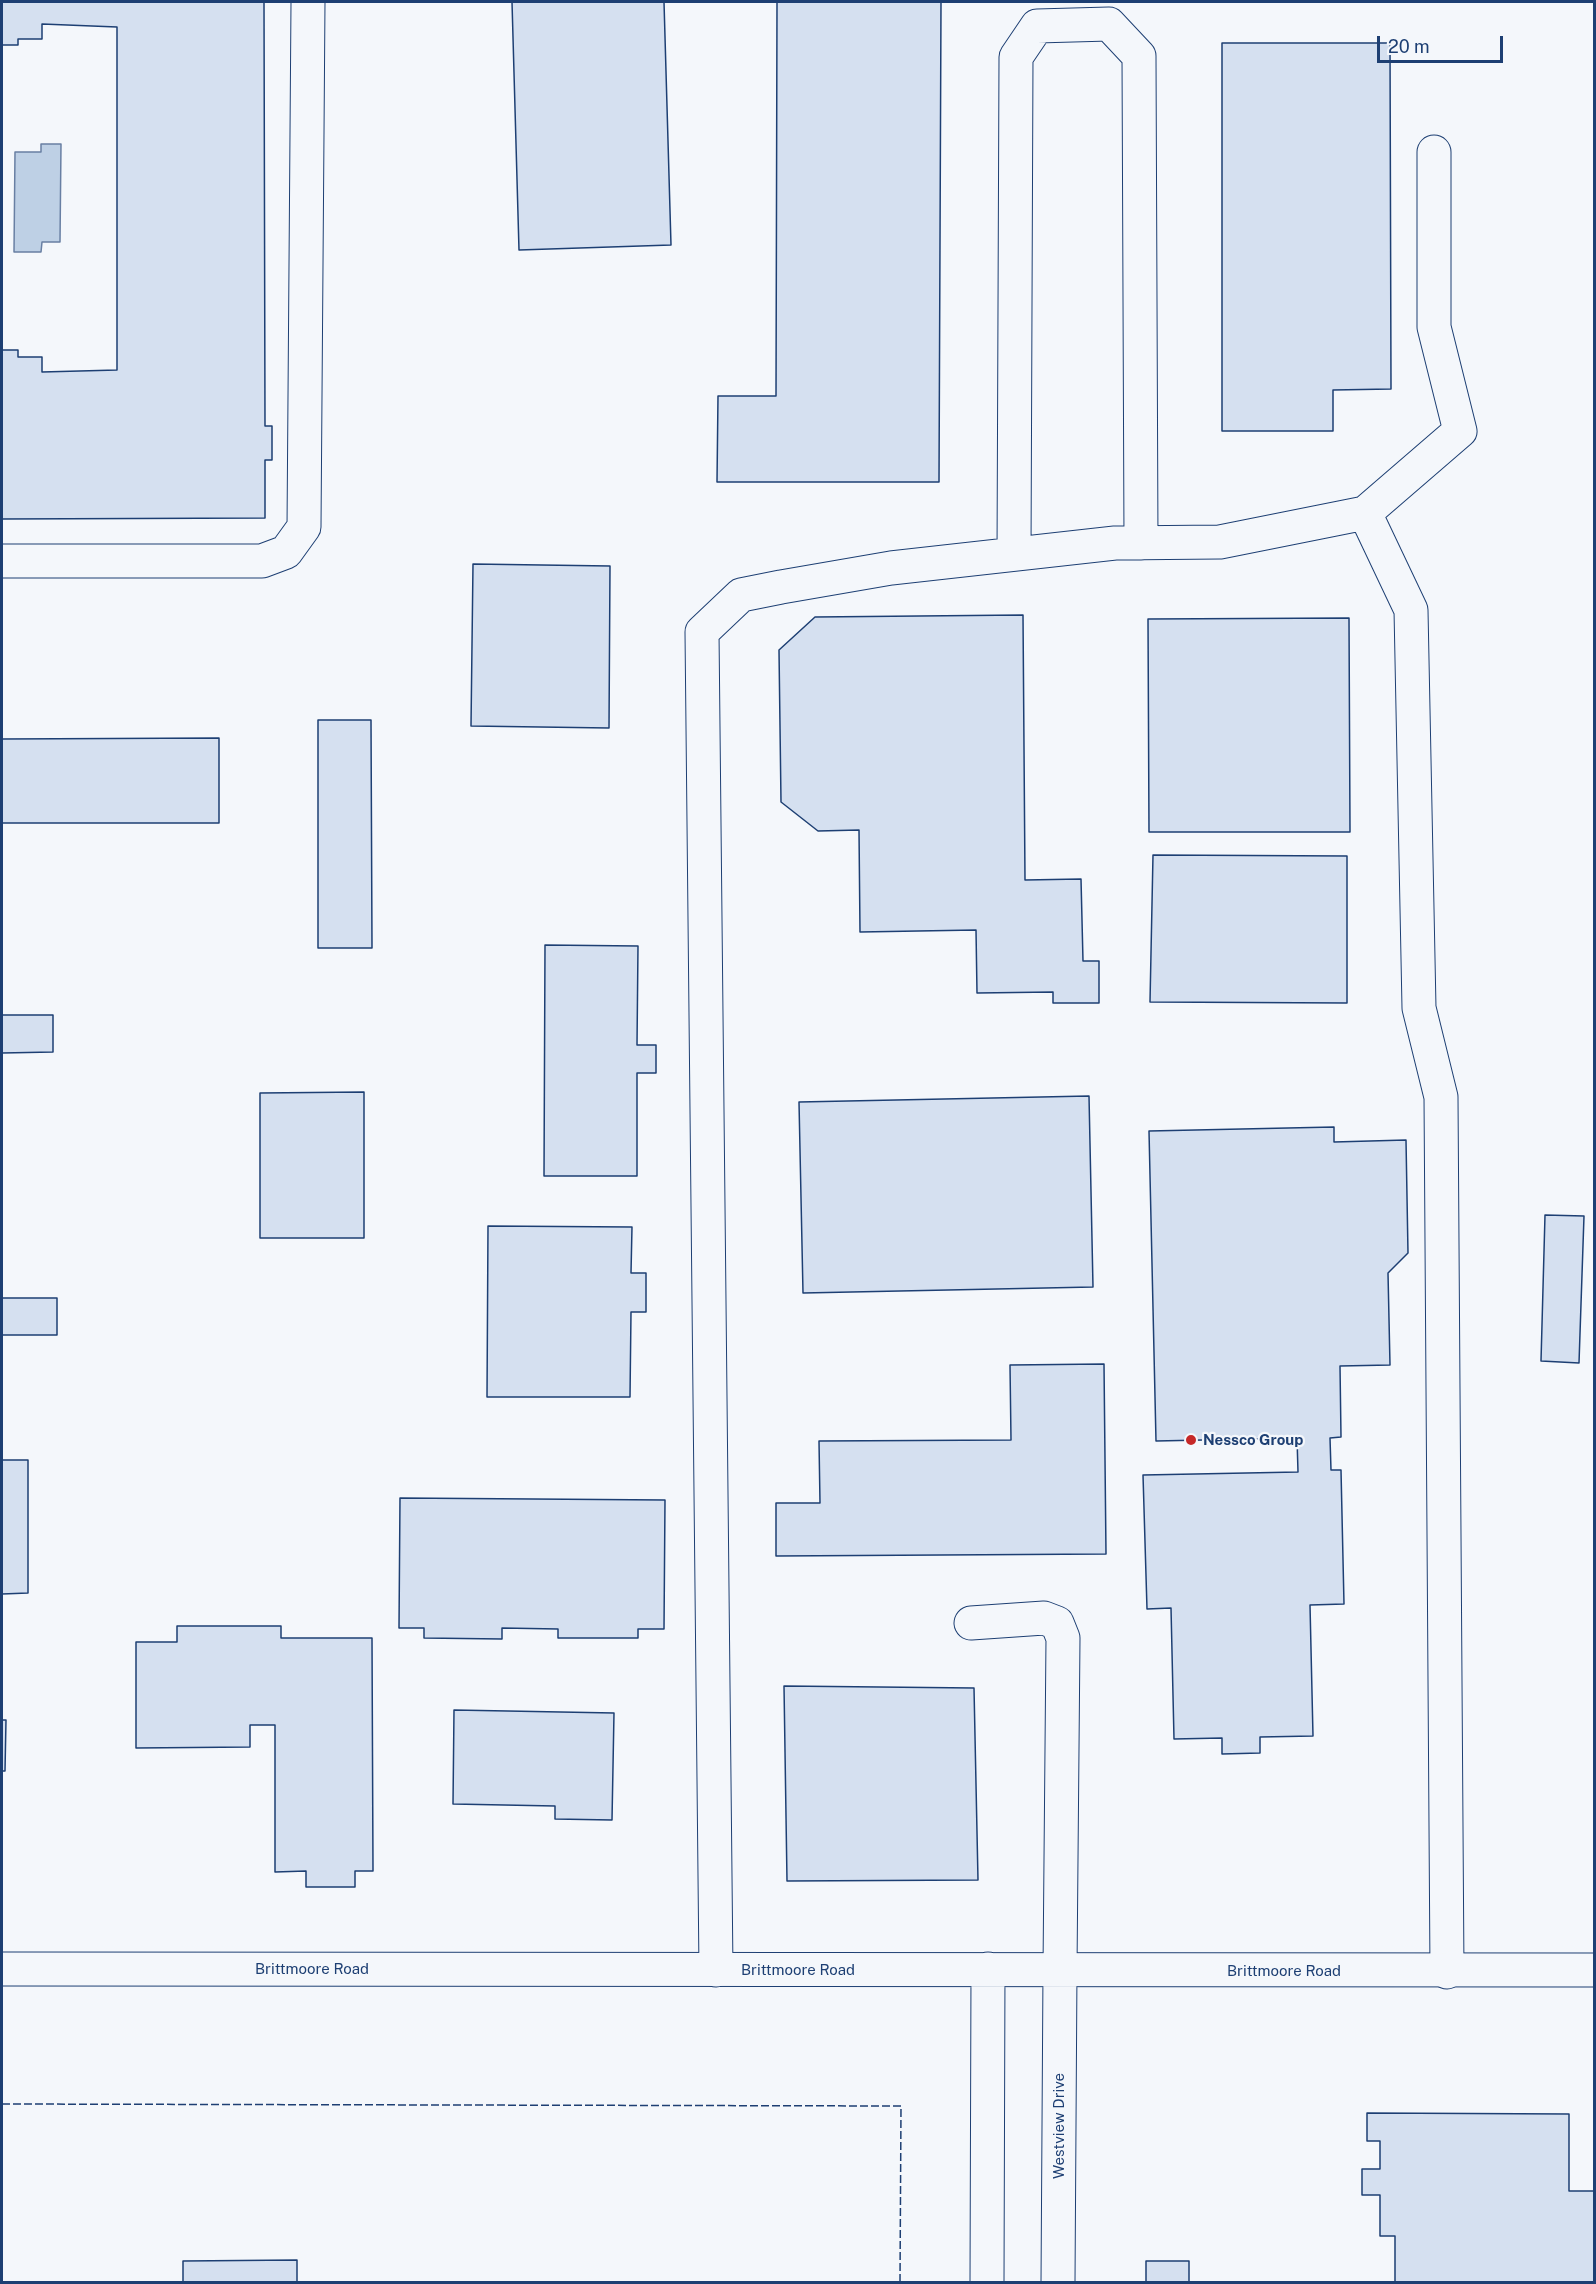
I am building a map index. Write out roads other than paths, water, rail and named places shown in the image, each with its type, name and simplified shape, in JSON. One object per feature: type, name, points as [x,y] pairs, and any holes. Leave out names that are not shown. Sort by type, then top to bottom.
[{"type":"main road","points":[[2,561],[262,561],[286,552],[304,527],[308,2]]},
{"type":"main road","points":[[1014,554],[1016,57],[1037,26],[1109,24],[1139,56],[1141,543]]},
{"type":"main road","points":[[716,1970],[702,632],[741,595],[891,567],[1115,543],[1220,542],[1365,513],[1460,430],[1434,327],[1434,152]]},
{"type":"main road","points":[[1365,513],[1412,610],[1419,1008],[1441,1097],[1447,1972]]},
{"type":"main road","name":"Westview Drive","points":[[971,1623],[1044,1618],[1057,1623],[1063,1638],[1058,2283]]},
{"type":"main road","name":"Brittmoore Road","points":[[2,1969],[1060,1969],[1447,1972],[1594,1970]]},
{"type":"main road","points":[[987,2283],[988,1969]]},
{"type":"water","points":[[41,144],[61,144],[60,242],[42,242],[41,252],[14,252],[15,152],[41,152]]},
{"type":"place","name":"Nessco Group","points":[[1191,1440]]}]
